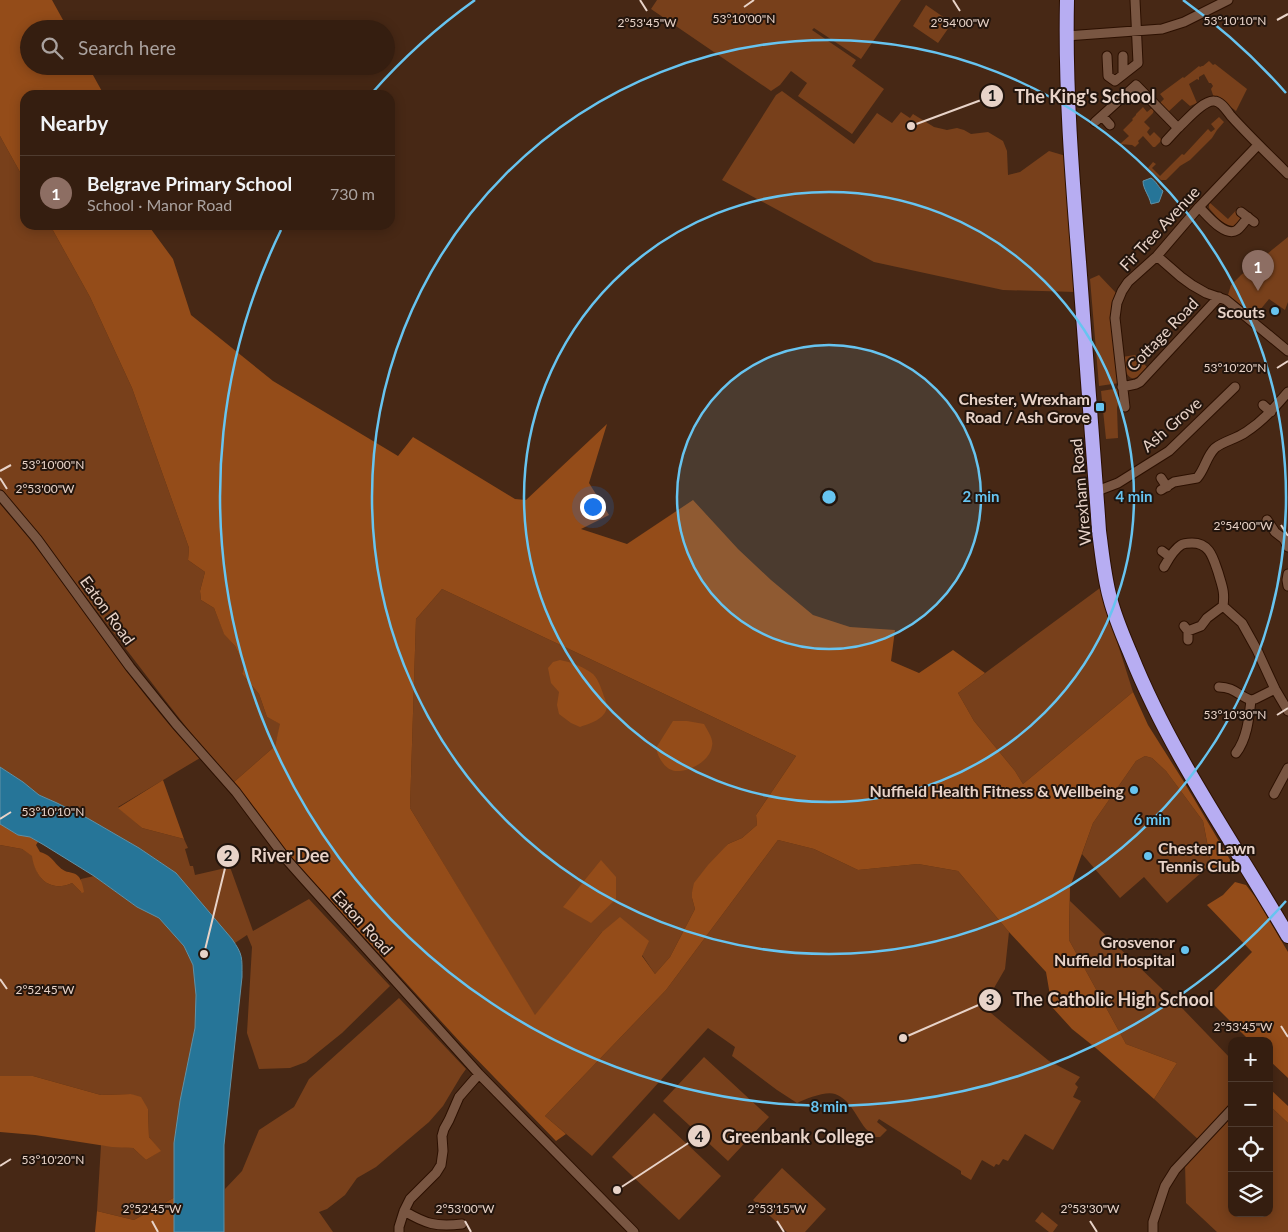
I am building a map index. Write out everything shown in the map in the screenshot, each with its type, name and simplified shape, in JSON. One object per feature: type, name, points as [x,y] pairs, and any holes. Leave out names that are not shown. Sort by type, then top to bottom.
[{"type":"highway","name":"Wrexham Road","points":[[1067,0],[1066,36],[1069,129],[1099,531],[1107,584],[1116,618],[1158,715],[1191,775],[1288,936]]},
{"type":"street","points":[[1107,56],[1108,76],[1116,81],[1138,63],[1135,0]]},
{"type":"street","points":[[1066,36],[1162,29],[1184,22],[1228,0]]},
{"type":"street","points":[[1123,56],[1123,74]]},
{"type":"street","points":[[1110,125],[1099,119],[1139,83],[1178,128]]},
{"type":"street","points":[[1166,141],[1200,107],[1217,101],[1288,174]]},
{"type":"street","name":"Fir Tree Avenue","points":[[1125,407],[1115,318],[1117,303],[1122,291],[1128,282],[1157,256],[1199,207],[1258,145]]},
{"type":"street","points":[[1199,207],[1223,230],[1231,232],[1236,231],[1247,217]]},
{"type":"street","points":[[1157,256],[1192,285],[1206,293],[1226,300],[1288,351]]},
{"type":"street","name":"Cottage Road","points":[[1122,387],[1140,382],[1219,297]]},
{"type":"street","name":"Ash Grove","points":[[1097,491],[1118,483],[1169,451],[1235,387]]},
{"type":"street","points":[[1161,478],[1164,488],[1174,482],[1197,478],[1204,468],[1210,453],[1217,446],[1247,432],[1266,417],[1288,392]]},
{"type":"street","points":[[1263,405],[1271,412]]},
{"type":"street","name":"Eaton Road","points":[[0,494],[37,539],[130,666],[176,724],[236,792],[287,860],[479,1074],[634,1232]]},
{"type":"street","points":[[1265,519],[1275,532],[1284,539],[1288,547]]},
{"type":"street","points":[[1164,567],[1181,545],[1200,543],[1212,555],[1223,585],[1223,606],[1206,618],[1202,626],[1187,633]]},
{"type":"street","points":[[1162,551],[1170,557]]},
{"type":"street","points":[[1288,574],[1288,586]]},
{"type":"street","points":[[1223,606],[1242,623],[1288,711]]},
{"type":"street","points":[[1217,688],[1224,687],[1236,691],[1251,700],[1275,689]]},
{"type":"street","points":[[1235,755],[1243,740],[1251,700]]},
{"type":"street","points":[[1274,794],[1288,768]]},
{"type":"street","points":[[399,1232],[398,1228],[410,1199],[436,1173],[441,1165],[444,1129],[459,1098],[479,1074]]},
{"type":"street","points":[[1153,1232],[1153,1222],[1159,1204],[1175,1170],[1228,1113]]},
{"type":"street","points":[[404,1211],[426,1223],[449,1226],[462,1224]]},
{"type":"shaded area","points":[[0,0],[52,0],[63,20],[20,20],[20,75],[93,75],[101,90],[20,90],[20,172],[0,136]]},
{"type":"shaded area","points":[[657,0],[901,0],[861,59],[814,28],[812,30],[856,60],[852,66],[884,89],[852,134],[798,96],[807,83],[791,71],[780,85],[771,91],[651,9]]},
{"type":"shaded area","points":[[926,5],[952,23],[938,43],[913,26]]},
{"type":"shaded area","points":[[1209,61],[1247,89],[1236,111],[1220,99],[1214,98],[1211,89],[1213,86],[1204,74],[1199,77],[1199,80],[1197,79],[1189,84],[1197,103],[1190,106],[1182,99],[1168,112],[1160,103],[1164,99],[1160,94]]},
{"type":"shaded area","points":[[782,91],[854,144],[877,113],[892,123],[901,112],[910,118],[913,114],[934,127],[947,130],[957,128],[971,134],[988,132],[1003,141],[1007,151],[1008,175],[1020,172],[1049,151],[1066,156],[1076,292],[1003,290],[874,262],[722,180],[776,95]]},
{"type":"shaded area","points":[[1143,107],[1147,112],[1152,108],[1154,109],[1153,113],[1144,122],[1150,128],[1147,132],[1150,136],[1154,132],[1162,140],[1155,147],[1143,136],[1135,147],[1120,144],[1129,136],[1123,130]]},
{"type":"shaded area","points":[[1219,117],[1224,122],[1212,138],[1166,180],[1161,180],[1148,168],[1153,162],[1156,164],[1152,168],[1160,176],[1182,154],[1184,155],[1208,129],[1211,132],[1215,129],[1211,124]]},
{"type":"shaded area","points":[[0,136],[20,172],[20,230],[53,230],[90,297],[132,388],[189,548],[188,560],[205,572],[200,591],[201,600],[214,608],[224,633],[235,646],[244,665],[242,674],[259,694],[267,717],[281,724],[275,746],[234,782],[194,737],[54,555],[0,490]]},
{"type":"shaded area","points":[[1209,202],[1228,219],[1241,206],[1237,212],[1241,217],[1240,220],[1235,226],[1223,223],[1209,208]]},
{"type":"shaded area","points":[[53,230],[152,230],[173,259],[191,315],[273,381],[398,456],[413,437],[515,499],[526,500],[607,424],[589,483],[609,515],[581,529],[627,544],[693,500],[738,549],[813,615],[850,627],[895,630],[891,661],[919,673],[953,650],[985,673],[958,693],[974,721],[1015,771],[1023,784],[1133,692],[1148,725],[1232,863],[1231,871],[1226,874],[1212,868],[1203,821],[1166,771],[1152,758],[1145,756],[1136,761],[1093,823],[1070,887],[1069,940],[1126,1044],[1177,1063],[1154,1099],[1072,1029],[1052,1007],[1046,972],[1009,932],[958,871],[918,864],[858,870],[814,849],[778,840],[666,990],[545,1116],[566,1134],[556,1141],[461,1043],[289,855],[234,782],[275,746],[280,724],[267,717],[259,694],[242,674],[244,665],[235,646],[224,634],[214,608],[201,600],[200,591],[205,572],[188,560],[189,548],[132,388],[90,297]],"holes":[[[442,589],[796,756],[756,815],[757,825],[742,838],[728,844],[694,883],[692,898],[695,909],[670,957],[655,974],[642,956],[649,941],[620,917],[602,932],[535,1015],[410,808],[416,619]]]},
{"type":"shaded area","points":[[1288,237],[1288,302],[1285,310],[1269,299],[1255,316],[1228,295],[1231,285]]},
{"type":"shaded area","points":[[1099,275],[1117,294],[1119,383],[1099,386],[1090,279]]},
{"type":"shaded area","points":[[1135,355],[1148,368],[1142,374],[1133,378],[1127,374],[1122,357]]},
{"type":"shaded area","points":[[1120,388],[1121,402],[1118,403],[1117,408],[1118,438],[1106,439],[1101,391]]},
{"type":"shaded area","points":[[0,504],[47,560],[141,690],[200,758],[118,807],[142,828],[184,839],[188,848],[185,849],[190,866],[193,866],[195,875],[230,867],[253,931],[309,899],[390,986],[342,1033],[306,1062],[290,1068],[259,1069],[247,1033],[252,947],[247,935],[235,943],[176,873],[139,848],[89,819],[39,795],[0,767]]},
{"type":"shaded area","points":[[1100,588],[1133,692],[1023,784],[1015,771],[974,721],[958,693]]},
{"type":"shaded area","points":[[442,589],[796,756],[756,815],[757,825],[742,838],[728,844],[692,892],[695,909],[670,957],[655,974],[642,955],[602,932],[535,1016],[410,808],[416,619]]},
{"type":"shaded area","points":[[560,660],[582,667],[595,676],[607,705],[605,712],[599,719],[580,727],[559,714],[557,705],[559,692],[551,683],[548,668],[553,662]]},
{"type":"shaded area","points":[[673,721],[704,724],[712,740],[710,751],[703,761],[687,770],[675,771],[668,768],[660,759],[656,748]]},
{"type":"shaded area","points":[[1145,756],[1152,758],[1166,771],[1203,821],[1211,864],[1167,903],[1144,877],[1120,898],[1082,854],[1093,823],[1136,761]]},
{"type":"shaded area","points":[[163,780],[184,839],[142,828],[118,808]]},
{"type":"shaded area","points":[[0,824],[18,835],[30,837],[38,842],[36,845],[40,852],[51,858],[65,871],[74,873],[79,877],[84,892],[82,893],[72,883],[64,886],[50,885],[36,871],[32,856],[22,849],[0,845]]},
{"type":"shaded area","points":[[778,840],[814,849],[858,870],[918,864],[958,871],[1009,932],[1005,969],[994,988],[980,1004],[1049,1061],[1080,1077],[1075,1084],[1078,1087],[1073,1097],[1081,1101],[1053,1150],[1025,1134],[1008,1161],[1003,1159],[999,1165],[996,1164],[994,1167],[982,1160],[971,1180],[961,1174],[961,1171],[879,1119],[877,1122],[887,1130],[880,1137],[875,1137],[866,1129],[845,1100],[835,1094],[821,1094],[797,1103],[732,1056],[735,1047],[708,1028],[592,1156],[545,1116],[666,990]]},
{"type":"shaded area","points":[[0,845],[22,849],[33,856],[34,864],[40,877],[51,885],[64,886],[72,883],[81,892],[81,879],[94,876],[137,907],[159,918],[184,946],[193,965],[197,995],[195,1028],[181,1101],[175,1197],[134,1220],[97,1211],[101,1145],[133,1148],[146,1160],[160,1151],[149,1137],[148,1109],[131,1094],[101,1095],[33,1076],[0,1076]]},
{"type":"shaded area","points":[[601,860],[616,877],[616,899],[591,923],[563,907]]},
{"type":"shaded area","points":[[1235,882],[1246,885],[1256,898],[1288,952],[1288,1078],[1273,1064],[1273,1037],[1246,1037],[1207,998],[1252,952],[1207,905],[1223,895]]},
{"type":"shaded area","points":[[1070,901],[1182,1008],[1228,1056],[1228,1110],[1200,1141],[1154,1099],[1177,1063],[1126,1044],[1069,940]]},
{"type":"shaded area","points":[[399,998],[466,1069],[443,1106],[429,1122],[376,1167],[357,1178],[345,1195],[327,1209],[319,1212],[333,1232],[224,1232],[225,1189],[242,1171],[259,1130],[294,1107],[309,1079]]},
{"type":"shaded area","points":[[704,1057],[769,1117],[728,1161],[663,1101]]},
{"type":"shaded area","points":[[0,1076],[33,1076],[101,1095],[131,1094],[141,1097],[148,1109],[149,1137],[161,1151],[146,1160],[133,1148],[112,1147],[35,1135],[0,1132]]},
{"type":"shaded area","points":[[1273,1092],[1288,1106],[1288,1123],[1273,1109]]},
{"type":"shaded area","points":[[1273,1109],[1288,1123],[1288,1232],[1217,1232],[1186,1203],[1185,1163],[1228,1118],[1228,1217],[1273,1217]]},
{"type":"shaded area","points":[[654,1113],[721,1176],[679,1220],[612,1157]]},
{"type":"shaded area","points":[[782,1168],[826,1209],[805,1232],[787,1232],[753,1200]]},
{"type":"shaded area","points":[[175,1197],[174,1232],[95,1232],[97,1211],[134,1220]]},
{"type":"shaded area","points":[[1042,1212],[1058,1225],[1053,1232],[1049,1232],[1035,1221]]},
{"type":"water","points":[[1151,178],[1163,191],[1159,202],[1151,204],[1143,181]]},
{"type":"water","points":[[0,767],[39,795],[89,819],[139,848],[176,873],[232,939],[240,953],[242,977],[224,1145],[224,1232],[174,1232],[174,1143],[180,1101],[195,1028],[196,995],[193,965],[184,946],[159,918],[137,907],[94,876],[44,845],[30,837],[18,835],[0,824]]},
{"type":"place","name":"The King's School","points":[[911,126]]},
{"type":"place","name":"Belgrave Primary School","points":[[1258,291]]},
{"type":"place","name":"Scouts","points":[[1275,311]]},
{"type":"place","name":"Chester, Wrexham Road / Ash Grove","points":[[1100,407]]},
{"type":"place","name":"Nuffield Health Fitness & Wellbeing","points":[[1134,790]]},
{"type":"place","name":"Chester Lawn Tennis Club","points":[[1148,856]]},
{"type":"place","name":"Grosvenor Nuffield Hospital","points":[[1185,950]]},
{"type":"place","name":"River Dee","points":[[204,954]]},
{"type":"place","name":"The Catholic High School","points":[[903,1038]]},
{"type":"place","name":"Greenbank College","points":[[617,1190]]}]
